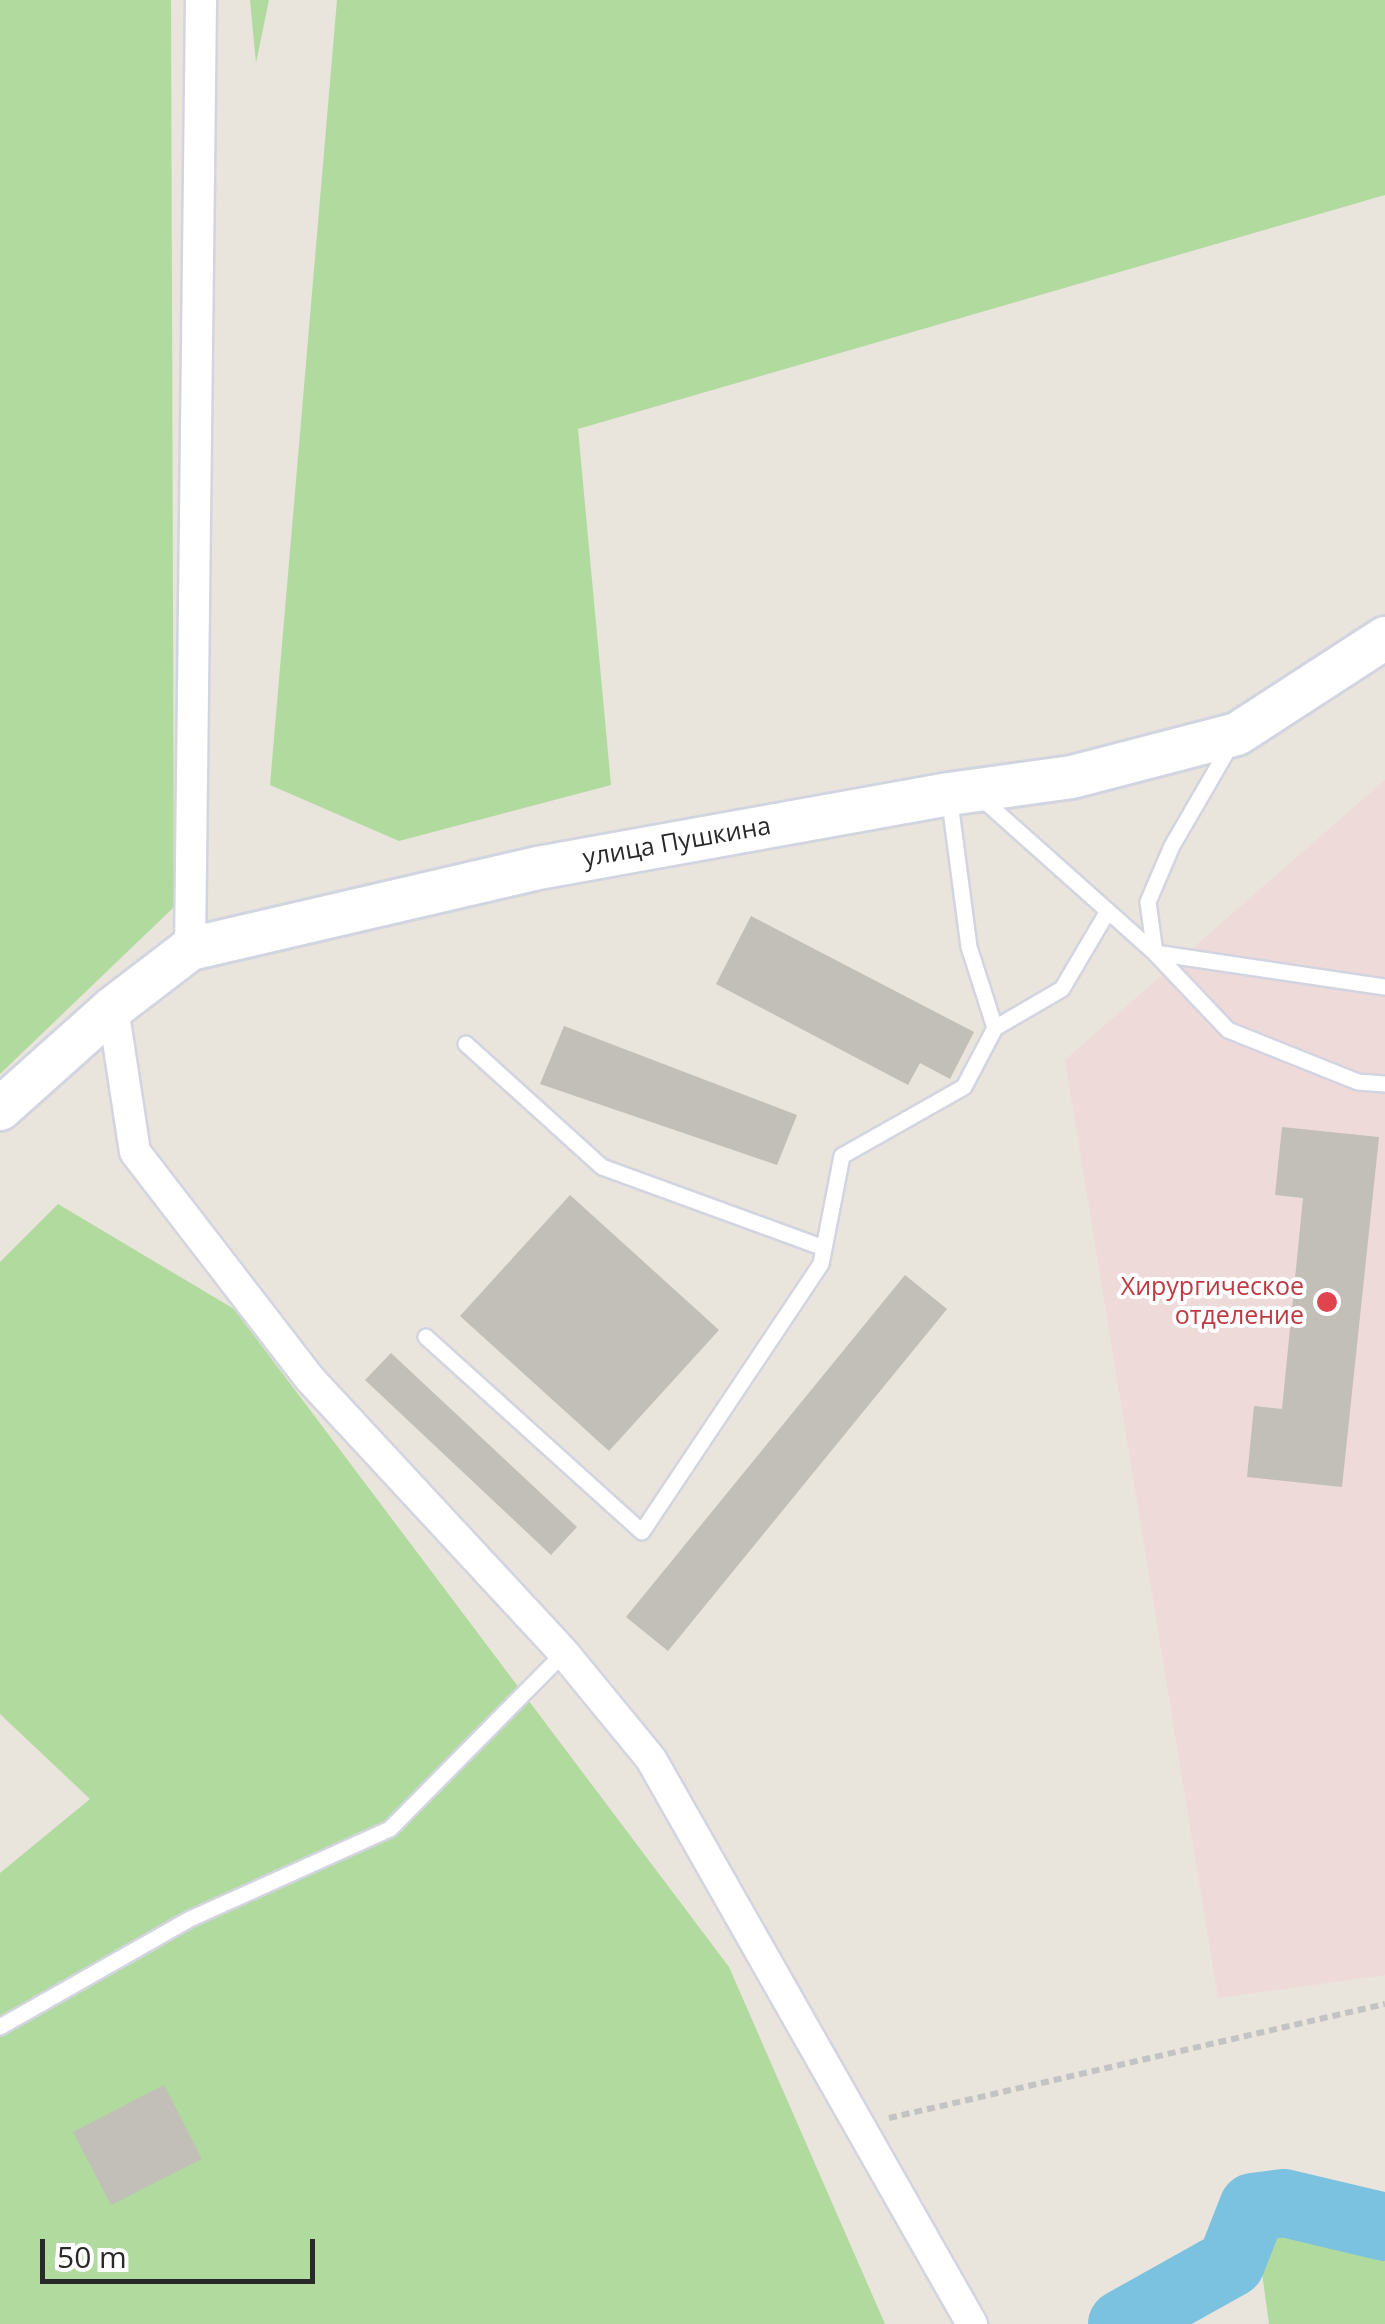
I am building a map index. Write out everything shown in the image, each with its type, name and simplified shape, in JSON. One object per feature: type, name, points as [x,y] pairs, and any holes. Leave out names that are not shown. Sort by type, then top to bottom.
[{"type":"street","points":[[190,949],[201,0]]},
{"type":"street","name":"улица Пушкина","points":[[0,1108],[113,1008],[190,949],[538,868],[961,792],[1072,777],[1237,734],[1385,638]]},
{"type":"street","points":[[113,1008],[135,1152],[310,1379],[564,1653],[651,1759],[972,2324]]},
{"type":"lane","points":[[1155,953],[1148,902],[1172,846],[1237,734]]},
{"type":"lane","points":[[961,792],[1108,911],[1155,953],[1228,1030],[1358,1082],[1385,1084]]},
{"type":"lane","points":[[961,792],[969,947],[995,1028]]},
{"type":"lane","points":[[426,1337],[642,1532],[821,1264],[842,1156],[964,1087],[995,1028],[1062,989],[1108,911]]},
{"type":"lane","points":[[1155,953],[1385,987]]},
{"type":"lane","points":[[466,1044],[602,1168],[824,1248]]},
{"type":"lane","points":[[0,2027],[190,1919],[390,1828],[564,1653]]},
{"type":"path","points":[[858,2125],[1385,2004]]},
{"type":"shaded area","points":[[1385,780],[1385,1975],[1218,1998],[1065,1060]]},
{"type":"green space","points":[[0,0],[171,0],[174,907],[0,1074]]},
{"type":"green space","points":[[250,0],[269,0],[256,63]]},
{"type":"green space","points":[[337,0],[1385,0],[1385,195],[578,429],[611,785],[399,841],[270,785]]},
{"type":"green space","points":[[58,1204],[234,1309],[729,1967],[885,2324],[0,2324],[0,1873],[90,1799],[0,1714],[0,1262]]},
{"type":"green space","points":[[1284,2203],[1385,2227],[1385,2324],[1269,2324],[1253,2207]]},
{"type":"building","points":[[751,916],[974,1032],[950,1079],[920,1063],[908,1085],[716,984]]},
{"type":"building","points":[[564,1026],[797,1115],[777,1165],[540,1084]]},
{"type":"building","name":"Хирургическое отделение","points":[[1282,1127],[1379,1137],[1342,1487],[1247,1477],[1254,1406],[1282,1409],[1303,1198],[1275,1195]]},
{"type":"building","points":[[570,1195],[719,1330],[609,1451],[460,1316]]},
{"type":"building","points":[[905,1275],[947,1309],[668,1651],[626,1617]]},
{"type":"building","points":[[391,1353],[577,1527],[551,1555],[365,1380]]},
{"type":"building","points":[[164,2085],[202,2159],[111,2205],[73,2132]]},
{"type":"waterway","points":[[1122,2324],[1231,2263],[1253,2207],[1284,2203],[1385,2227]]},
{"type":"place","name":"Хирургическое отделение","points":[[1327,1302]]}]
